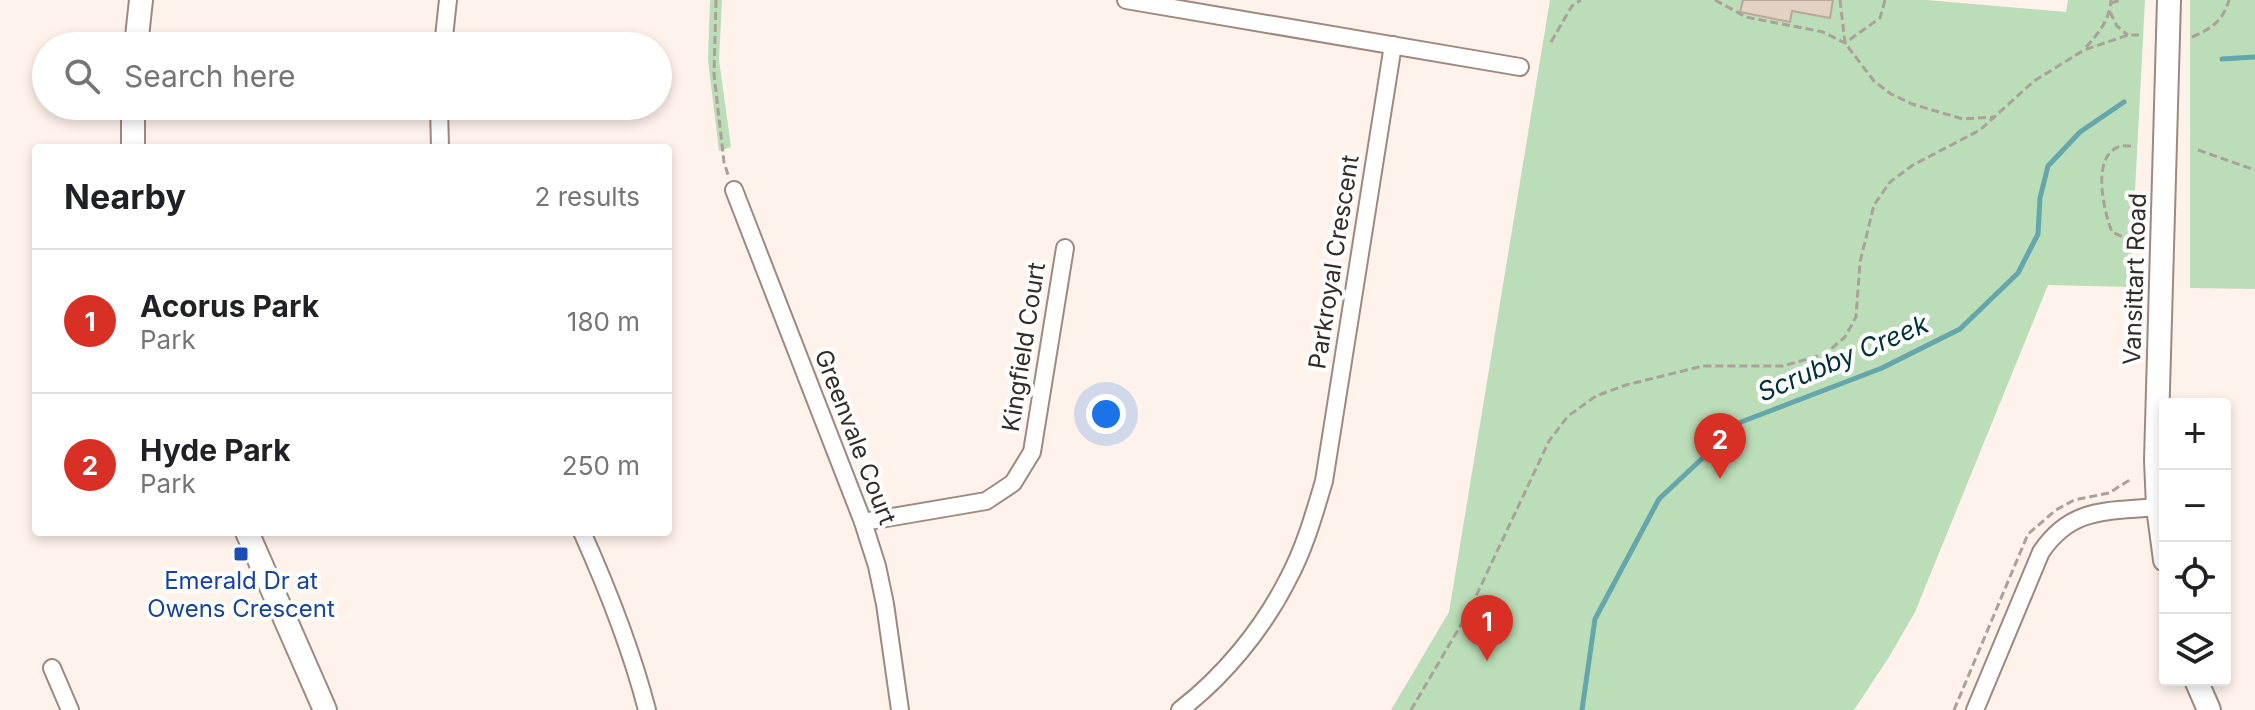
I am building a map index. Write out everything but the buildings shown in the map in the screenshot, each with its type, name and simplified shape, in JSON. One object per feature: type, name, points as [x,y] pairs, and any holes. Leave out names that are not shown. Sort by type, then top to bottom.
[{"type":"street","points":[[138,32],[141,0]]},
{"type":"street","points":[[445,32],[448,0]]},
{"type":"street","points":[[1126,0],[1520,67]]},
{"type":"street","name":"Vansittart Road","points":[[2163,542],[2156,460],[2169,0]]},
{"type":"street","name":"Parkroyal Crescent","points":[[1180,710],[1232,662],[1263,621],[1287,581],[1309,530],[1324,481],[1393,45]]},
{"type":"street","points":[[133,120],[133,144]]},
{"type":"street","points":[[439,120],[440,144]]},
{"type":"street","name":"Greenvale Court","points":[[734,190],[863,522],[885,604],[900,710]]},
{"type":"street","name":"Kingfield Court","points":[[863,522],[986,501],[1013,483],[1032,452],[1065,248]]},
{"type":"street","points":[[1975,710],[2041,552],[2053,534],[2070,522],[2097,513],[2158,507]]},
{"type":"street","points":[[249,536],[325,710]]},
{"type":"street","points":[[584,536],[633,657],[647,710]]},
{"type":"street","points":[[52,668],[70,710]]},
{"type":"street","points":[[2199,686],[2209,710]]},
{"type":"path","points":[[716,0],[714,74],[724,162],[734,190]]},
{"type":"path","points":[[1551,42],[1572,6],[1581,0]]},
{"type":"path","points":[[1715,0],[1746,17],[1823,32],[1845,43],[1874,81],[1912,104],[1963,119],[1997,117]]},
{"type":"path","points":[[1840,0],[1845,43]]},
{"type":"path","points":[[1845,43],[1880,18],[1885,0]]},
{"type":"path","points":[[2084,50],[2110,12],[2111,2],[2121,0]]},
{"type":"path","points":[[2192,37],[2219,22],[2229,0]]},
{"type":"path","points":[[2110,12],[2117,26],[2128,35]]},
{"type":"path","points":[[1411,710],[1469,611],[1549,441],[1568,416],[1596,396],[1626,385],[1703,366],[1783,366],[1825,354],[1845,337],[1856,317],[1860,262],[1874,205],[1890,182],[1913,165],[1965,140],[1997,117],[2034,81],[2084,50],[2128,35],[2139,35]]},
{"type":"path","points":[[2131,146],[2118,147],[2108,155],[2101,177],[2104,211],[2112,232],[2130,240],[2162,242]]},
{"type":"path","points":[[2198,150],[2255,170]]},
{"type":"green space","points":[[710,0],[722,0],[719,60],[731,147],[719,151],[708,60]]},
{"type":"green space","points":[[1550,0],[1743,0],[1741,12],[1789,22],[1792,11],[1829,18],[1833,2],[1826,0],[1927,0],[2066,12],[2068,0],[2145,0],[2130,287],[2048,285],[1915,612],[1854,710],[1391,710],[1449,612]]},
{"type":"green space","points":[[2190,0],[2255,0],[2255,289],[2190,288]]},
{"type":"waterway","name":"Scrubby Creek","points":[[2222,59],[2255,57]]},
{"type":"waterway","name":"Scrubby Creek","points":[[1582,710],[1595,619],[1659,499],[1741,422],[1882,368],[1960,329],[2018,273],[2038,234],[2040,198],[2048,166],[2080,132],[2124,102]]},
{"type":"place","name":"Hyde Park","points":[[1720,479]]},
{"type":"place","name":"Emerald Dr at Owens Crescent","points":[[241,554]]},
{"type":"place","name":"Acorus Park","points":[[1487,661]]}]
